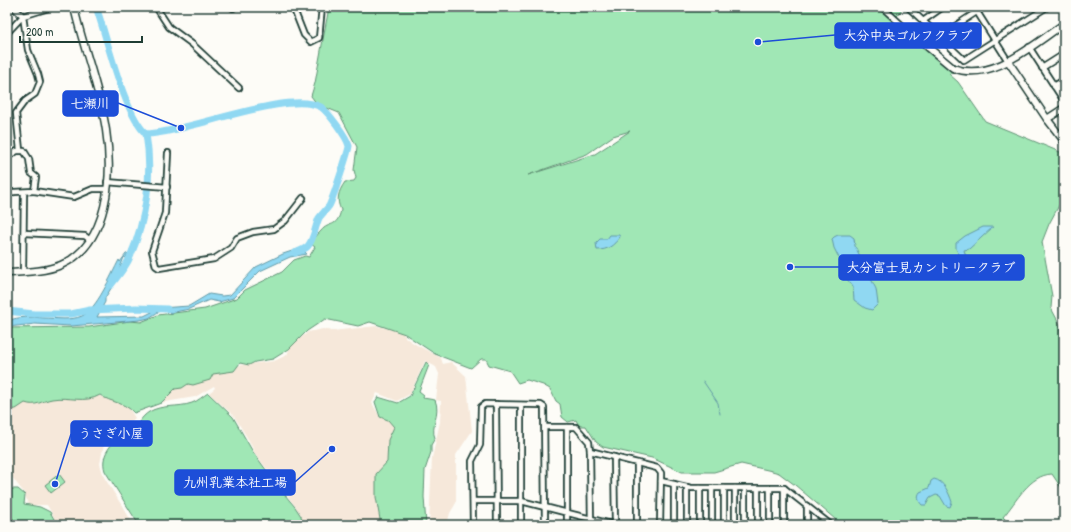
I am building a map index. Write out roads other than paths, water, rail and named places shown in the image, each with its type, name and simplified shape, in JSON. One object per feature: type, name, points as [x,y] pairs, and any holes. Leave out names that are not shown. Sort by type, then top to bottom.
[{"type":"street","points":[[13,7],[23,16],[28,50],[40,82],[35,94],[24,101],[16,113],[20,150]]},
{"type":"street","points":[[7,33],[23,16],[52,7]]},
{"type":"street","points":[[7,273],[45,270],[63,264],[80,253],[90,240],[98,224],[107,189],[108,158],[105,124],[74,7]]},
{"type":"street","points":[[156,7],[169,27],[192,44],[239,88]]},
{"type":"street","points":[[293,7],[304,35],[311,42],[319,38],[322,7]]},
{"type":"street","points":[[882,7],[946,64],[960,71],[987,70],[1008,61],[1064,24]]},
{"type":"street","points":[[908,7],[964,60],[1047,7]]},
{"type":"street","points":[[923,20],[943,7]]},
{"type":"street","points":[[940,36],[976,9],[984,7]]},
{"type":"street","points":[[976,9],[1008,61],[1047,119],[1064,141]]},
{"type":"street","points":[[1029,47],[1064,101]]},
{"type":"street","points":[[1042,68],[1064,54]]},
{"type":"street","points":[[1054,86],[1064,80]]},
{"type":"street","points":[[1047,119],[1064,108]]},
{"type":"street","points":[[7,157],[20,150]]},
{"type":"street","points":[[20,150],[24,151],[28,157],[31,173],[36,176],[34,190]]},
{"type":"street","points":[[168,153],[165,214],[152,251],[156,266],[159,268],[214,259],[231,248],[238,238],[253,232],[274,229],[285,221],[303,198]]},
{"type":"street","points":[[107,182],[167,187]]},
{"type":"street","points":[[7,195],[14,192],[34,190],[74,197],[93,190],[107,189]]},
{"type":"street","points":[[23,272],[24,192]]},
{"type":"street","points":[[24,233],[85,236],[90,240]]},
{"type":"street","points":[[473,525],[472,461],[480,445],[481,407],[485,404],[543,406],[545,408],[544,525]]},
{"type":"street","points":[[496,404],[497,525]]},
{"type":"street","points":[[521,405],[521,525]]},
{"type":"street","points":[[545,427],[578,428],[589,442],[591,525]]},
{"type":"street","points":[[567,427],[567,525]]},
{"type":"street","points":[[590,451],[657,468],[661,473],[660,525]]},
{"type":"street","points":[[473,501],[521,501],[615,525],[614,457]]},
{"type":"street","points":[[637,463],[637,525]]},
{"type":"street","points":[[660,481],[687,487],[700,488],[784,488],[830,524]]},
{"type":"street","points":[[674,484],[674,525]]},
{"type":"street","points":[[687,487],[687,525]]},
{"type":"street","points":[[700,488],[700,525]]},
{"type":"street","points":[[712,488],[712,525]]},
{"type":"street","points":[[724,488],[724,525]]},
{"type":"street","points":[[735,488],[735,525]]},
{"type":"street","points":[[745,488],[745,525]]},
{"type":"street","points":[[758,488],[758,525]]},
{"type":"street","points":[[770,488],[770,525]]},
{"type":"street","points":[[784,488],[784,525]]},
{"type":"street","points":[[807,506],[807,525]]},
{"type":"street","points":[[7,518],[11,525]]},
{"type":"water","points":[[983,227],[993,227],[969,249],[964,250],[966,257],[963,261],[956,249],[956,243],[965,236]]},
{"type":"water","points":[[610,235],[619,235],[620,237],[610,247],[597,250],[596,243],[600,239],[607,239]]},
{"type":"water","points":[[838,235],[850,235],[854,238],[855,246],[876,289],[878,304],[872,310],[865,308],[854,300],[853,287],[847,279],[846,272],[834,248],[832,239]]},
{"type":"water","points":[[131,247],[132,254],[136,247],[132,258],[127,255],[126,258],[124,257],[115,282],[105,298],[105,302],[97,317],[144,316],[160,308],[189,306],[209,294],[222,296],[230,295],[256,267],[283,254],[301,248],[307,254],[290,257],[260,271],[233,298],[219,302],[209,300],[189,309],[170,313],[168,310],[158,312],[149,318],[140,320],[71,326],[35,324],[7,327],[7,321],[12,319],[30,317],[68,319],[82,316],[88,312],[98,299],[119,260],[120,262],[126,254],[129,253]]},
{"type":"water","points":[[934,479],[941,482],[948,491],[952,502],[950,507],[946,506],[940,496],[936,495],[930,498],[926,505],[922,505],[920,502],[918,497],[920,492],[929,488],[931,481]]},
{"type":"waterway","points":[[96,7],[123,93],[130,110],[146,134],[164,132],[237,113],[286,103],[306,103],[321,107],[332,119],[348,142],[348,150],[331,202],[319,218],[310,243],[308,246],[295,253]]},
{"type":"waterway","points":[[111,285],[124,268],[130,257],[136,243],[144,212],[147,197],[149,165],[146,134]]},
{"type":"waterway","points":[[7,311],[34,314],[71,314],[90,310],[136,308],[167,309]]},
{"type":"waterway","points":[[703,381],[718,403],[720,414]]},
{"type":"place","name":"大分中央ゴルフクラブ","points":[[758,42]]},
{"type":"place","name":"七瀬川","points":[[181,128]]},
{"type":"place","name":"大分富士見カントリークラブ","points":[[790,267]]},
{"type":"place","name":"九州乳業本社工場","points":[[332,449]]},
{"type":"place","name":"うさぎ小屋","points":[[55,484]]}]
